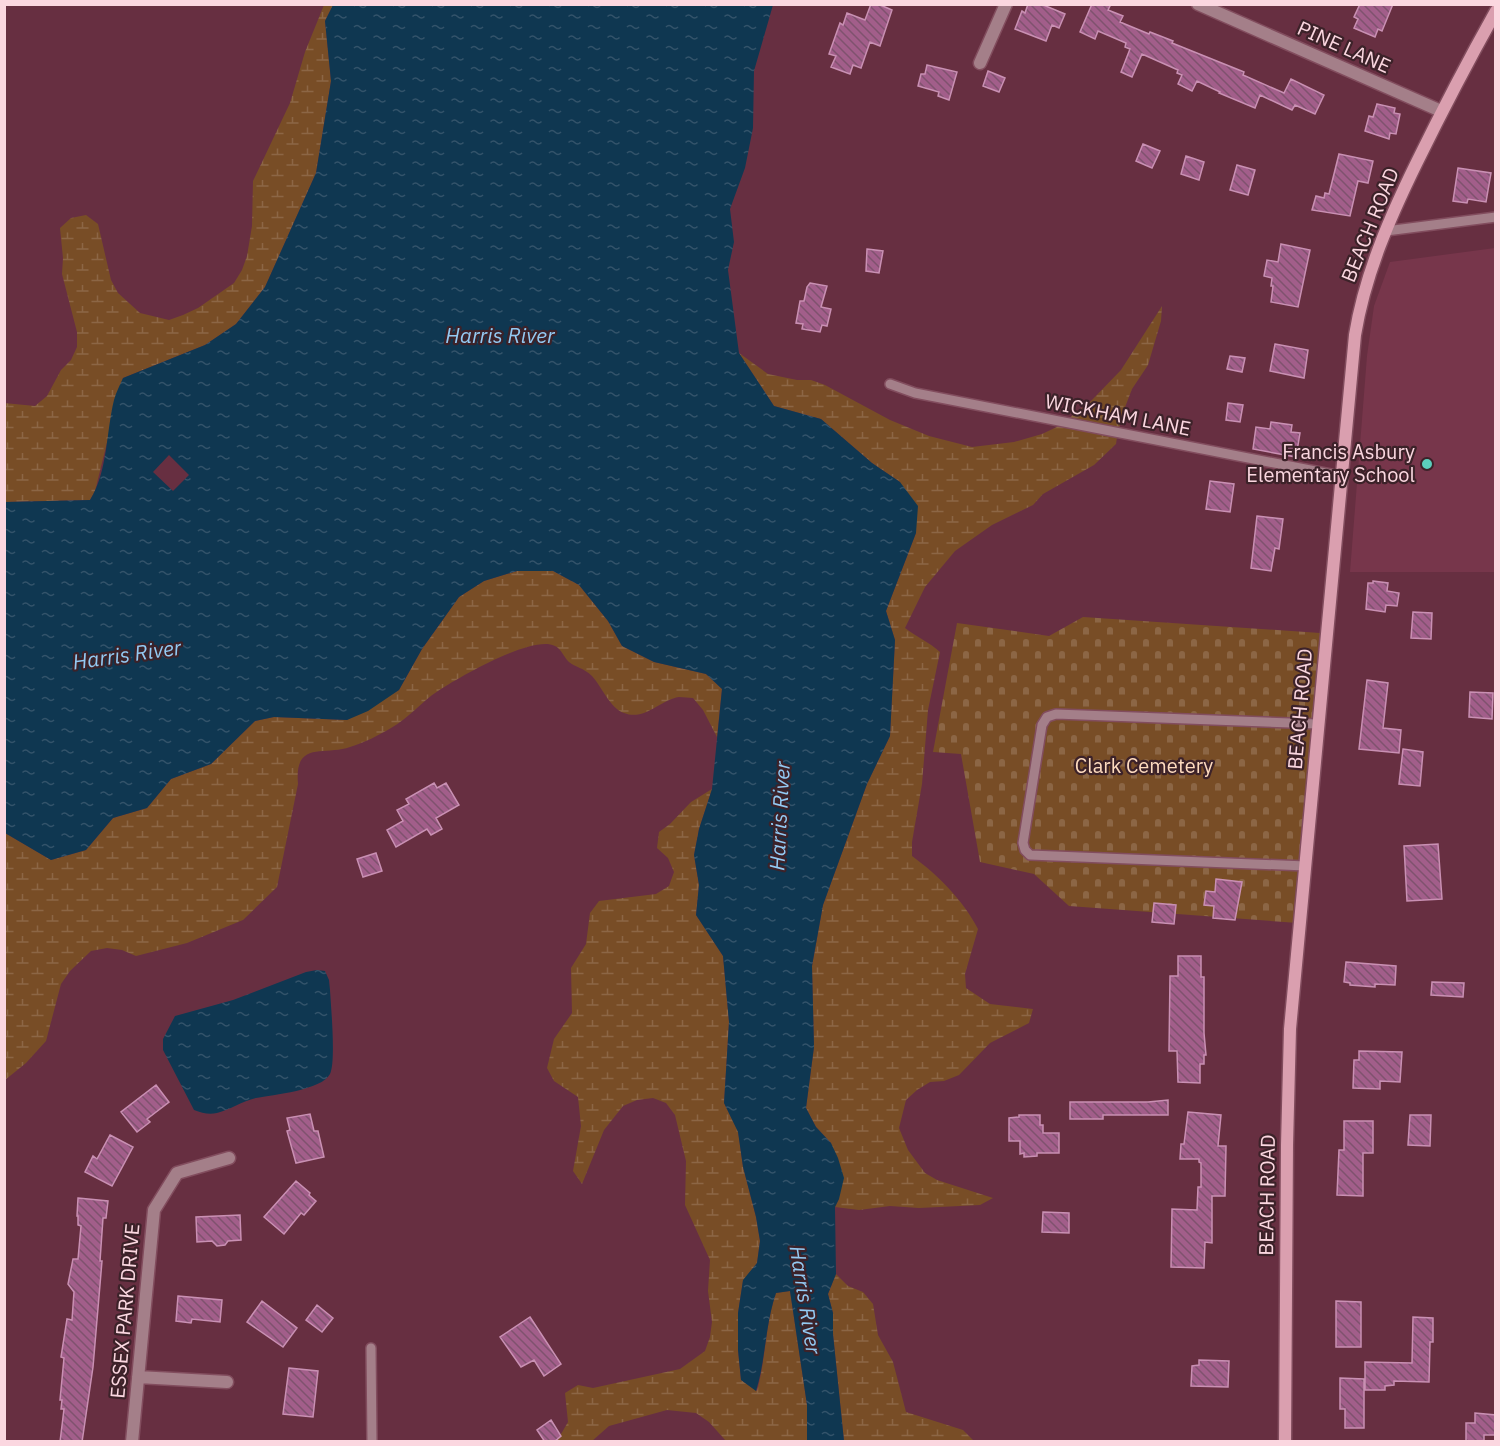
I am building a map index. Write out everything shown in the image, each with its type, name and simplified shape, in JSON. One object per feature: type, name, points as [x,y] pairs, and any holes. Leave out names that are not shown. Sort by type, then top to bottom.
[{"type":"street","points":[[980,63],[1006,4]]},
{"type":"street","name":"PINE LANE","points":[[1198,4],[1441,111]]},
{"type":"street","name":"BEACH ROAD","points":[[1285,1442],[1286,1157],[1290,1029],[1349,381],[1358,316],[1366,283],[1386,231],[1441,111],[1496,11]]},
{"type":"street","name":"ESSEX PARK DRIVE","points":[[132,1442],[154,1210],[177,1173],[230,1158]]},
{"type":"street","points":[[138,1377],[227,1382]]},
{"type":"lane","points":[[1386,231],[1496,217]]},
{"type":"lane","name":"WICKHAM LANE","points":[[890,384],[915,393],[1341,476]]},
{"type":"lane","points":[[1306,866],[1030,855],[1023,843],[1042,725],[1047,717],[1056,714],[1318,724]]},
{"type":"lane","points":[[371,1348],[372,1442]]},
{"type":"shaded area","name":"Francis Asbury Elementary School","points":[[1495,248],[1495,572],[1350,572],[1367,356],[1374,306],[1390,262]]},
{"type":"green space","points":[[324,5],[333,5],[325,21],[331,81],[316,173],[265,287],[236,324],[205,345],[123,378],[95,491],[90,500],[5,502],[4,403],[35,406],[47,396],[77,347],[77,332],[62,274],[60,228],[71,218],[86,215],[98,224],[111,280],[118,293],[140,313],[169,320],[198,308],[234,283],[247,256],[252,226],[253,181],[290,103],[305,52]]},
{"type":"green space","points":[[1162,306],[1161,321],[1148,365],[1132,389],[1119,429],[1068,419],[1091,401],[1121,370]]},
{"type":"green space","points":[[739,353],[768,374],[797,380],[811,380],[825,385],[890,420],[929,436],[972,447],[1014,442],[1042,434],[1059,426],[1117,437],[1116,444],[1094,465],[1043,494],[1033,505],[992,525],[955,551],[925,587],[905,628],[940,652],[928,710],[922,784],[912,842],[912,856],[949,889],[965,908],[978,929],[965,974],[966,988],[990,1004],[1033,1009],[1029,1023],[990,1043],[959,1075],[944,1081],[930,1082],[906,1100],[899,1128],[908,1150],[925,1173],[937,1180],[993,1198],[980,1205],[919,1208],[890,1206],[859,1210],[835,1207],[839,1199],[831,1143],[816,1127],[806,1108],[814,1047],[812,966],[823,905],[867,784],[890,736],[895,640],[886,611],[916,533],[900,482],[872,463],[821,419],[774,406]]},
{"type":"green space","points":[[517,571],[553,571],[579,585],[608,621],[622,646],[654,662],[706,674],[722,689],[717,737],[703,710],[693,698],[672,699],[639,714],[624,713],[610,702],[592,676],[569,662],[560,650],[550,644],[520,649],[490,662],[438,691],[397,724],[376,736],[350,747],[306,755],[298,770],[298,784],[277,887],[243,920],[187,943],[136,956],[122,950],[107,948],[91,951],[70,971],[61,984],[46,1041],[26,1063],[5,1080],[5,833],[51,860],[86,850],[113,818],[147,808],[171,779],[211,764],[255,721],[274,717],[347,720],[399,690],[422,649],[459,597],[484,581]]},
{"type":"green space","name":"Clark Cemetery","points":[[1083,617],[1320,633],[1298,923],[1069,906],[1034,874],[980,862],[961,754],[933,752],[957,623],[1049,636]]},
{"type":"green space","points":[[712,789],[699,829],[694,855],[699,885],[696,915],[723,956],[729,1022],[724,1103],[738,1131],[743,1167],[760,1241],[757,1263],[743,1281],[738,1313],[741,1380],[757,1391],[776,1293],[790,1291],[807,1405],[807,1441],[726,1441],[709,1422],[696,1413],[667,1410],[609,1426],[592,1441],[557,1441],[568,1422],[565,1393],[578,1385],[593,1388],[680,1369],[705,1351],[710,1337],[712,1322],[708,1291],[710,1260],[685,1205],[686,1161],[675,1115],[666,1103],[653,1098],[637,1100],[623,1106],[604,1130],[582,1184],[573,1171],[581,1126],[578,1097],[554,1081],[547,1068],[554,1039],[572,1013],[571,968],[586,944],[590,913],[599,901],[656,894],[669,886],[674,872],[668,858],[657,848],[659,832],[691,802]]},
{"type":"green space","points":[[836,1274],[848,1286],[863,1292],[873,1304],[878,1335],[893,1362],[906,1412],[963,1430],[974,1441],[844,1441],[833,1313],[828,1294]]},
{"type":"water","name":"Harris River","points":[[333,5],[773,5],[754,71],[753,128],[745,168],[730,209],[734,242],[728,270],[739,353],[774,406],[821,419],[872,463],[900,482],[918,506],[916,533],[886,611],[895,640],[890,736],[867,784],[823,905],[812,966],[814,1047],[806,1108],[816,1127],[831,1143],[844,1178],[835,1207],[836,1274],[828,1294],[833,1313],[844,1441],[807,1441],[807,1405],[790,1291],[776,1293],[756,1391],[741,1380],[738,1313],[743,1280],[757,1263],[760,1241],[743,1167],[738,1132],[724,1103],[729,1022],[723,956],[696,915],[699,885],[694,855],[699,829],[712,789],[722,689],[706,674],[654,662],[622,646],[608,621],[579,585],[553,571],[517,571],[484,581],[459,597],[422,649],[399,690],[368,711],[347,720],[274,717],[255,721],[211,764],[171,779],[147,808],[113,818],[86,850],[51,860],[5,833],[5,502],[90,500],[100,477],[111,412],[123,378],[205,345],[236,324],[265,287],[316,173],[331,81],[325,21]]},
{"type":"water","points":[[325,971],[330,990],[333,1058],[330,1074],[325,1080],[308,1088],[251,1099],[217,1113],[194,1110],[163,1050],[163,1039],[175,1016],[233,1000],[306,972]]},
{"type":"pier","points":[[169,455],[189,475],[173,491],[153,472]]},
{"type":"building","points":[[871,4],[878,4],[892,10],[880,46],[870,42],[861,68],[853,65],[850,74],[831,67],[836,56],[829,54],[840,23],[843,25],[847,13],[865,20]]},
{"type":"building","points":[[1028,4],[1041,4],[1065,14],[1059,28],[1052,25],[1046,41],[1015,29],[1022,11],[1025,13]]},
{"type":"building","points":[[1092,4],[1111,4],[1108,10],[1123,16],[1120,22],[1173,41],[1172,43],[1244,72],[1243,75],[1284,93],[1291,79],[1324,95],[1315,114],[1295,105],[1292,110],[1260,95],[1255,108],[1197,81],[1192,91],[1178,84],[1182,75],[1177,73],[1178,70],[1142,54],[1132,77],[1121,72],[1130,49],[1125,47],[1126,43],[1098,31],[1095,39],[1080,32]]},
{"type":"building","points":[[1360,4],[1393,4],[1382,31],[1378,29],[1375,37],[1354,28],[1358,19],[1354,17]]},
{"type":"building","points":[[927,65],[957,72],[949,100],[938,96],[939,92],[918,86],[921,74],[925,74]]},
{"type":"building","points":[[988,71],[1005,78],[999,92],[983,86]]},
{"type":"building","points":[[1377,104],[1395,108],[1394,113],[1400,114],[1396,134],[1390,133],[1389,139],[1365,131],[1369,116],[1373,117]]},
{"type":"building","points":[[1143,144],[1160,151],[1152,168],[1136,161]]},
{"type":"building","points":[[1339,154],[1373,161],[1368,183],[1358,181],[1350,216],[1312,210],[1316,196],[1324,198],[1325,193],[1329,194]]},
{"type":"building","points":[[1186,156],[1204,162],[1199,180],[1181,174]]},
{"type":"building","points":[[1237,165],[1255,170],[1248,195],[1230,190]]},
{"type":"building","points":[[1458,168],[1491,173],[1486,202],[1468,199],[1467,203],[1453,201]]},
{"type":"building","points":[[1281,244],[1310,250],[1298,307],[1271,302],[1272,278],[1264,276],[1267,260],[1278,262]]},
{"type":"building","points":[[867,249],[883,251],[879,273],[866,271]]},
{"type":"building","points":[[810,283],[827,286],[821,307],[831,309],[827,326],[822,325],[820,332],[802,329],[803,324],[796,323],[800,301],[804,301]]},
{"type":"building","points":[[1275,344],[1308,350],[1304,378],[1270,371]]},
{"type":"building","points":[[1230,356],[1245,358],[1242,372],[1227,369]]},
{"type":"building","points":[[1228,403],[1243,405],[1240,422],[1226,420]]},
{"type":"building","points":[[1271,422],[1292,425],[1291,432],[1300,433],[1296,457],[1253,449],[1256,427],[1270,429]]},
{"type":"building","points":[[1210,481],[1234,484],[1230,512],[1206,509]]},
{"type":"building","points":[[1257,516],[1283,519],[1279,549],[1275,548],[1271,571],[1251,568]]},
{"type":"building","points":[[1373,581],[1388,583],[1387,591],[1399,593],[1397,606],[1386,605],[1385,612],[1366,609],[1368,583],[1373,583]]},
{"type":"building","points":[[1413,612],[1432,613],[1431,639],[1411,638]]},
{"type":"building","points":[[1367,680],[1388,683],[1383,728],[1401,730],[1399,753],[1359,749]]},
{"type":"building","points":[[1470,692],[1493,693],[1492,719],[1469,717]]},
{"type":"building","points":[[1403,749],[1423,752],[1420,786],[1399,784]]},
{"type":"building","points":[[434,783],[437,788],[446,783],[459,805],[436,818],[442,829],[431,835],[427,829],[396,847],[387,830],[403,821],[397,810],[409,804],[406,799]]},
{"type":"building","points":[[1438,844],[1442,899],[1407,901],[1404,846]]},
{"type":"building","points":[[376,853],[382,871],[363,877],[357,859]]},
{"type":"building","points":[[1216,879],[1242,882],[1235,920],[1213,918],[1214,906],[1204,905],[1206,891],[1215,892]]},
{"type":"building","points":[[1154,903],[1176,905],[1174,924],[1152,922]]},
{"type":"building","points":[[1178,956],[1201,956],[1201,977],[1204,977],[1206,1055],[1204,1055],[1204,1064],[1200,1064],[1200,1083],[1178,1082],[1177,1051],[1169,1051],[1170,976],[1178,976]]},
{"type":"building","points":[[1346,962],[1396,966],[1395,985],[1375,984],[1375,987],[1350,985],[1344,982]]},
{"type":"building","points":[[1432,982],[1464,983],[1463,997],[1431,995]]},
{"type":"building","points":[[1359,1051],[1402,1052],[1400,1082],[1380,1081],[1380,1089],[1353,1088],[1354,1060],[1359,1060]]},
{"type":"building","points":[[156,1085],[169,1102],[147,1119],[150,1122],[137,1132],[121,1112]]},
{"type":"building","points":[[1168,1100],[1168,1115],[1103,1115],[1103,1119],[1070,1119],[1070,1102]]},
{"type":"building","points":[[1188,1112],[1221,1115],[1218,1146],[1226,1146],[1225,1196],[1212,1196],[1212,1243],[1205,1242],[1204,1268],[1171,1267],[1172,1209],[1197,1210],[1198,1187],[1201,1187],[1199,1159],[1180,1159]]},
{"type":"building","points":[[310,1114],[314,1131],[318,1131],[324,1157],[296,1163],[287,1131],[290,1130],[287,1118]]},
{"type":"building","points":[[1019,1115],[1040,1115],[1043,1133],[1059,1133],[1059,1153],[1037,1153],[1037,1156],[1024,1157],[1024,1153],[1020,1154],[1020,1141],[1009,1141],[1009,1118],[1019,1117]]},
{"type":"building","points":[[1410,1115],[1431,1115],[1430,1146],[1408,1145]]},
{"type":"building","points":[[1344,1121],[1373,1121],[1373,1153],[1363,1153],[1363,1196],[1337,1195],[1339,1150],[1344,1150]]},
{"type":"building","points":[[110,1135],[133,1147],[112,1186],[85,1172],[93,1156],[97,1159]]},
{"type":"building","points":[[296,1181],[316,1201],[304,1215],[301,1213],[284,1234],[264,1217]]},
{"type":"building","points":[[78,1198],[108,1201],[106,1218],[103,1218],[100,1261],[102,1261],[93,1367],[82,1442],[60,1442],[64,1409],[61,1409],[62,1400],[60,1400],[64,1358],[61,1357],[67,1319],[72,1320],[74,1292],[68,1284],[73,1259],[78,1259],[81,1226],[78,1225],[77,1216]]},
{"type":"building","points":[[1043,1212],[1069,1213],[1069,1233],[1042,1232]]},
{"type":"building","points":[[240,1215],[241,1240],[228,1241],[225,1245],[217,1246],[212,1241],[197,1242],[196,1217]]},
{"type":"building","points":[[178,1296],[222,1300],[220,1322],[192,1319],[191,1323],[176,1321]]},
{"type":"building","points":[[262,1301],[297,1328],[283,1347],[247,1322]]},
{"type":"building","points":[[1336,1301],[1361,1302],[1361,1347],[1336,1347]]},
{"type":"building","points":[[317,1305],[333,1318],[322,1332],[306,1320]]},
{"type":"building","points":[[530,1317],[561,1364],[544,1376],[534,1360],[521,1367],[500,1337]]},
{"type":"building","points":[[1413,1317],[1433,1318],[1429,1382],[1394,1381],[1394,1385],[1385,1386],[1385,1390],[1365,1390],[1365,1362],[1412,1363]]},
{"type":"building","points":[[1199,1360],[1229,1361],[1228,1387],[1191,1386],[1192,1366],[1199,1365]]},
{"type":"building","points":[[289,1368],[318,1371],[313,1417],[283,1414]]},
{"type":"building","points":[[1340,1378],[1364,1379],[1364,1428],[1345,1428],[1345,1409],[1340,1409]]},
{"type":"building","points":[[1475,1413],[1496,1415],[1496,1435],[1484,1435],[1484,1442],[1466,1442],[1466,1423],[1475,1423]]},
{"type":"building","points":[[551,1420],[561,1436],[554,1442],[545,1442],[537,1430]]},
{"type":"place","name":"Francis Asbury Elementary School","points":[[1427,464]]}]
